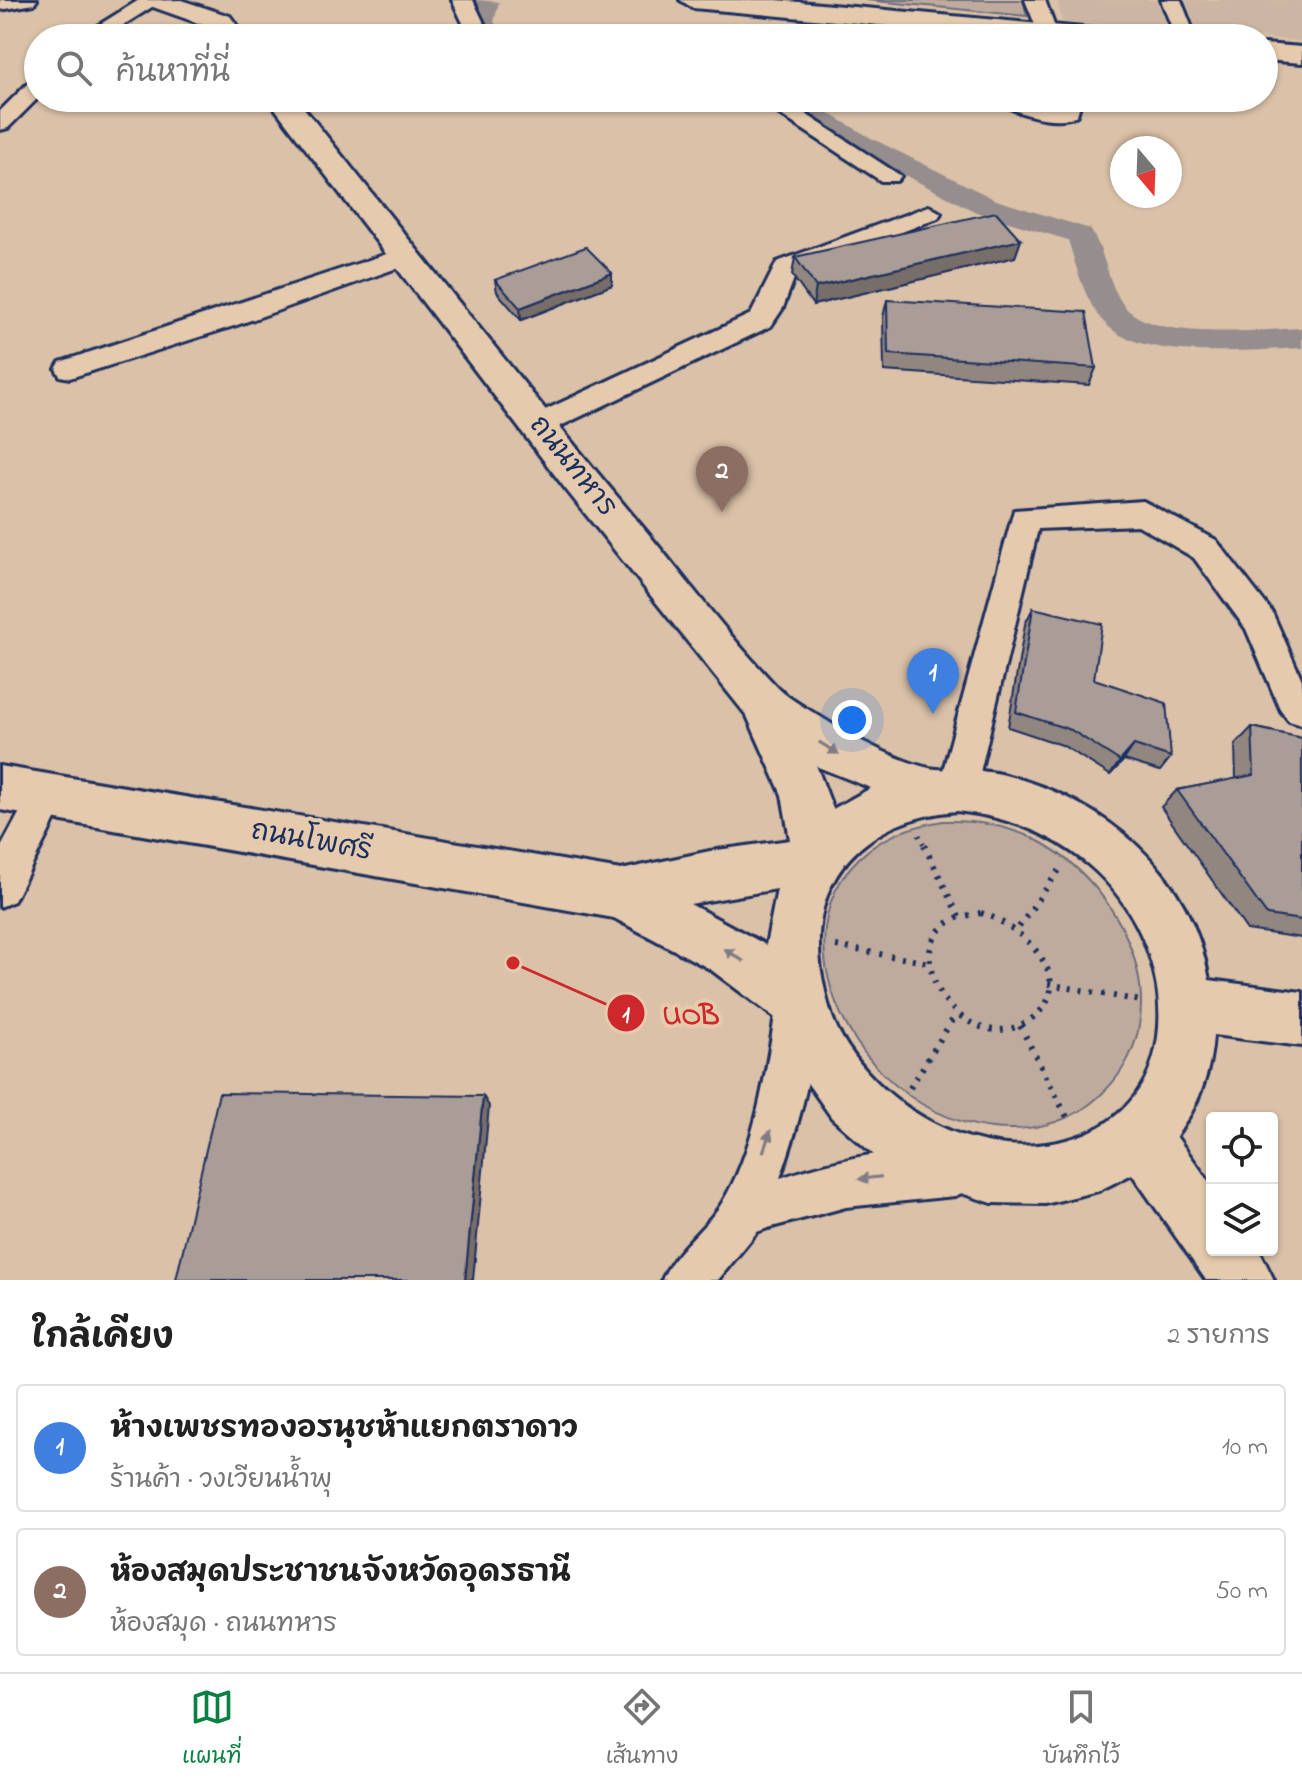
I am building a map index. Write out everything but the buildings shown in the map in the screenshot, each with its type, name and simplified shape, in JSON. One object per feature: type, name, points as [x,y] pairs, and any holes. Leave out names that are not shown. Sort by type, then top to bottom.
[{"type":"main road","points":[[152,0],[225,20]]},
{"type":"main road","points":[[159,1],[177,0]]},
{"type":"main road","points":[[693,0],[916,24]]},
{"type":"main road","points":[[1278,53],[1302,55]]},
{"type":"main road","name":"ถนนทหาร","points":[[292,112],[538,425],[764,704],[806,795],[819,859]]},
{"type":"main road","points":[[764,704],[835,752],[929,792]]},
{"type":"main road","name":"ถนนโพศรี","points":[[0,788],[621,895],[729,951],[798,1001]]},
{"type":"main road","points":[[929,792],[997,793],[1037,805],[1085,833],[1111,851],[1141,884],[1165,922],[1180,963],[1188,1007],[1184,1062],[1173,1089],[1159,1114],[1116,1149],[1068,1173],[1023,1178],[976,1172],[930,1156],[886,1129],[851,1098],[828,1068],[798,1001],[792,938],[796,907],[819,859],[853,821],[929,792]]},
{"type":"main road","name":"ถนนโพศรี","points":[[621,895],[710,875],[819,859]]},
{"type":"main road","points":[[1188,1007],[1302,1019]]},
{"type":"main road","points":[[1116,1149],[1206,1232]]},
{"type":"main road","points":[[1226,1256],[1243,1280]]},
{"type":"street","points":[[0,4],[27,0]]},
{"type":"street","points":[[99,24],[120,0]]},
{"type":"street","points":[[111,24],[152,0]]},
{"type":"street","points":[[462,0],[467,4],[472,24]]},
{"type":"street","points":[[1035,0],[1044,24]]},
{"type":"street","points":[[1171,0],[1180,24]]},
{"type":"street","points":[[0,123],[24,100]]},
{"type":"street","points":[[788,112],[889,176]]},
{"type":"street","points":[[538,425],[761,320],[771,309],[776,284],[786,268],[929,213]]},
{"type":"street","points":[[70,369],[228,319],[405,256]]},
{"type":"street","points":[[929,792],[1025,518],[1143,513],[1205,549],[1260,622],[1293,700],[1302,710]]},
{"type":"street","points":[[0,888],[48,796]]},
{"type":"street","points":[[686,1280],[741,1215],[791,1061],[798,1001]]},
{"type":"street","points":[[741,1215],[834,1183],[910,1173],[976,1172]]},
{"type":"path","points":[[929,792],[959,917]]},
{"type":"path","points":[[1019,927],[1085,833]]},
{"type":"path","points":[[989,914],[1019,927],[1041,953],[1048,984],[1038,1012],[1020,1026],[988,1028],[956,1014],[934,987],[929,963],[937,934],[959,917],[989,914]]},
{"type":"path","points":[[792,938],[929,963]]},
{"type":"path","points":[[1048,984],[1188,1007]]},
{"type":"path","points":[[886,1129],[956,1014]]},
{"type":"path","points":[[1020,1026],[1116,1149]]},
{"type":"shaded area","points":[[866,0],[1023,0],[1027,16]]},
{"type":"shaded area","points":[[1058,0],[1302,0],[1302,41],[1278,39],[1278,24],[1062,22]]},
{"type":"shaded area","points":[[943,821],[994,825],[1018,832],[1042,843],[1074,866],[1101,895],[1122,929],[1136,965],[1141,1003],[1136,1039],[1119,1074],[1090,1104],[1056,1122],[1030,1128],[992,1128],[933,1110],[884,1075],[849,1029],[828,978],[825,926],[842,879],[880,842]]},
{"type":"waterway","points":[[484,24],[488,2]]},
{"type":"waterway","points":[[809,112],[862,143],[986,206],[1080,235],[1106,301],[1119,320],[1132,329],[1153,335],[1206,340],[1302,338]]},
{"type":"place","name":"ห้องสมุดประชาชนจังหวัดอุดรธานี","points":[[722,512]]},
{"type":"place","name":"ห้างเพชรทองอรนุชห้าแยกตราดาว","points":[[933,714]]},
{"type":"place","name":"UOB","points":[[513,963]]}]
